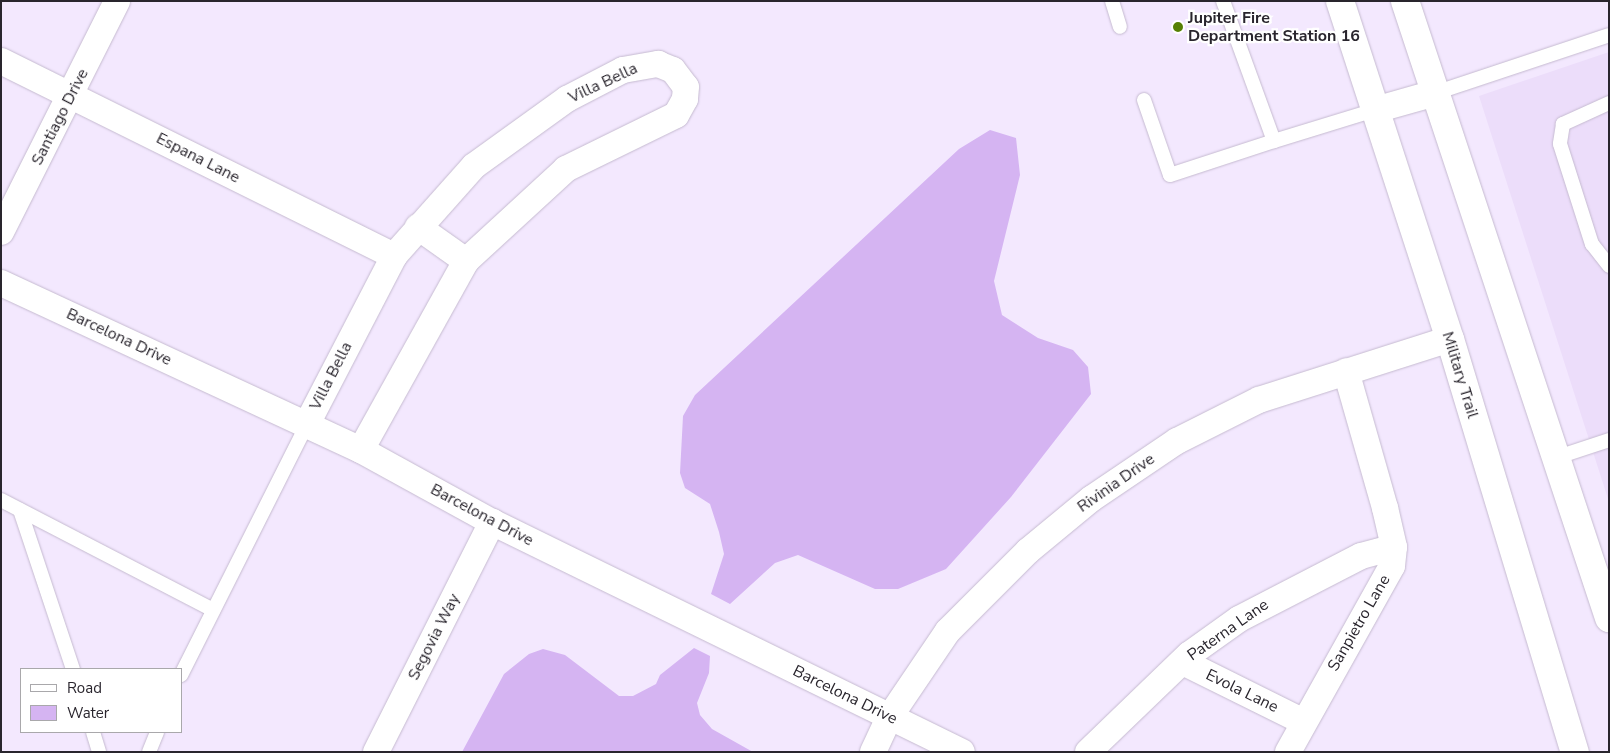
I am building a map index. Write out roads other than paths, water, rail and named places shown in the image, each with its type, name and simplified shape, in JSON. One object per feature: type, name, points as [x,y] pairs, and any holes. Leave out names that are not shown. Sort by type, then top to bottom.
[{"type":"main road","name":"Military Trail","points":[[1340,1],[1450,339],[1575,752]]},
{"type":"main road","points":[[1405,1],[1609,618]]},
{"type":"street","name":"Santiago Drive","points":[[1,232],[72,96],[117,1]]},
{"type":"street","name":"Espana Lane","points":[[1,61],[394,256]]},
{"type":"street","name":"Villa Bella","points":[[307,424],[394,256],[474,166],[567,99],[642,64],[658,64],[680,76],[685,99],[676,115],[566,169],[466,261],[361,450]]},
{"type":"street","points":[[1375,110],[1435,92]]},
{"type":"street","points":[[418,227],[466,261]]},
{"type":"street","name":"Barcelona Drive","points":[[1,283],[361,450],[492,522],[889,718],[962,752]]},
{"type":"street","name":"Rivinia Drive","points":[[873,752],[889,718],[948,631],[1028,551],[1091,499],[1177,441],[1259,400],[1450,339]]},
{"type":"street","name":"Sanpietro Lane","points":[[1288,752],[1302,721],[1392,566],[1394,547],[1346,371]]},
{"type":"street","name":"Segovia Way","points":[[376,752],[492,522]]},
{"type":"street","name":"Paterna Lane","points":[[1088,752],[1183,662],[1239,619],[1286,591],[1361,556],[1394,547]]},
{"type":"street","name":"Evola Lane","points":[[1183,662],[1302,721]]},
{"type":"lane","points":[[1112,1],[1120,27]]},
{"type":"lane","points":[[1223,1],[1274,142]]},
{"type":"lane","points":[[1435,92],[1609,35]]},
{"type":"lane","points":[[1144,100],[1170,175],[1375,110]]},
{"type":"lane","points":[[1609,103],[1563,124],[1560,144],[1592,244],[1609,266]]},
{"type":"lane","points":[[182,673],[307,424]]},
{"type":"lane","points":[[1555,458],[1609,440]]},
{"type":"lane","points":[[1,500],[213,610]]},
{"type":"lane","points":[[20,510],[73,668]]},
{"type":"lane","points":[[93,733],[99,752]]},
{"type":"lane","points":[[149,752],[158,733]]},
{"type":"water","points":[[990,130],[1016,138],[1020,175],[994,281],[1002,315],[1038,338],[1073,350],[1088,367],[1091,394],[1011,497],[946,569],[898,589],[875,589],[798,555],[775,563],[730,604],[711,594],[724,554],[719,532],[710,504],[685,488],[680,473],[683,416],[695,395],[959,149]]},
{"type":"water","points":[[694,648],[710,656],[709,673],[697,703],[700,715],[712,729],[753,752],[462,752],[504,674],[529,654],[543,649],[565,655],[619,696],[633,696],[656,684],[660,675]]},
{"type":"place","name":"Jupiter Fire Department Station 16","points":[[1178,27]]}]
